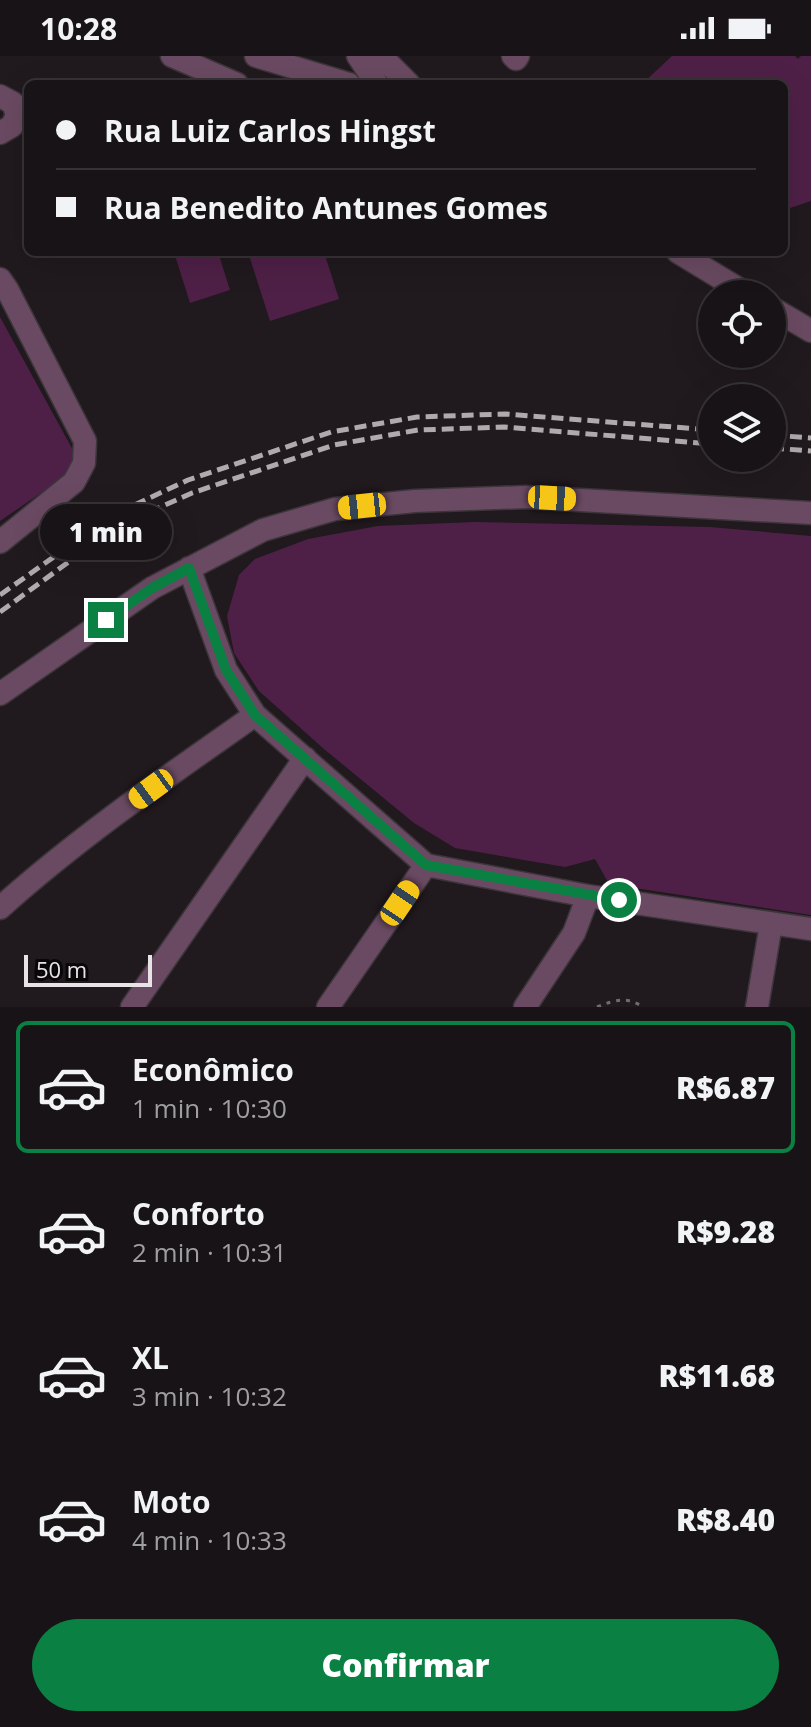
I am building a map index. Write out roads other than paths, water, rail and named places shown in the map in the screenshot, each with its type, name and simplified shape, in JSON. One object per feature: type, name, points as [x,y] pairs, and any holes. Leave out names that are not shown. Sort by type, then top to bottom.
[{"type":"street","points":[[172,56],[228,80]]},
{"type":"street","points":[[358,56],[374,80]]},
{"type":"street","points":[[381,56],[405,80]]},
{"type":"street","points":[[266,57],[337,80]]},
{"type":"street","points":[[0,96],[16,108],[14,126]]},
{"type":"street","points":[[685,256],[724,280]]},
{"type":"street","points":[[0,279],[85,441],[84,463],[74,482],[0,542]]},
{"type":"street","points":[[786,316],[811,331]]},
{"type":"street","points":[[0,694],[152,588],[263,530],[335,509],[415,501],[526,497],[811,513]]},
{"type":"street","points":[[189,568],[226,670],[255,715],[426,865],[588,896],[811,929]]},
{"type":"street","points":[[0,908],[127,806],[255,715]]},
{"type":"street","points":[[132,1007],[305,758]]},
{"type":"street","points":[[328,1007],[426,865]]},
{"type":"street","points":[[525,1007],[574,933],[588,896]]},
{"type":"street","points":[[757,1007],[771,924]]},
{"type":"railway","points":[[0,595],[113,515],[188,480],[331,432],[417,417],[505,414],[698,429]]},
{"type":"railway","points":[[0,612],[118,526],[192,493],[334,445],[418,430],[504,427],[698,443]]},
{"type":"railway","points":[[786,436],[811,438]]},
{"type":"railway","points":[[786,449],[811,451]]}]
